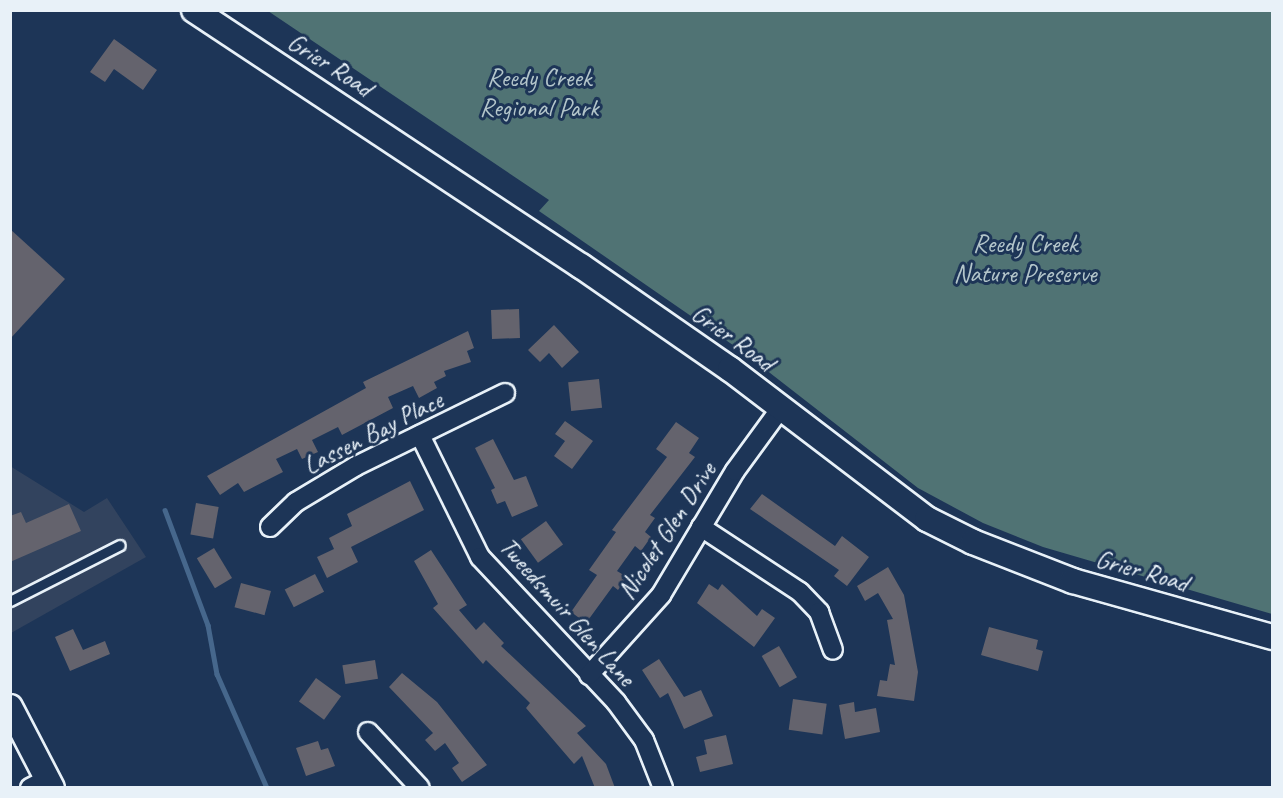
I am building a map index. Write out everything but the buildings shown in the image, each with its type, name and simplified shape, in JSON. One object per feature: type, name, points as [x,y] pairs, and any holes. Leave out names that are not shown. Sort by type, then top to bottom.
[{"type":"street","name":"Grier Road","points":[[194,10],[581,266],[781,408],[906,506],[973,542],[1073,581],[1272,637]]},
{"type":"street","name":"Lassen Bay Place","points":[[270,527],[296,501],[505,393]]},
{"type":"street","name":"Nicolet Glen Drive","points":[[589,675],[661,595],[701,527],[781,408]]},
{"type":"street","name":"Tweedsmuir Glen Lane","points":[[420,435],[480,557],[589,675],[644,740],[663,788]]},
{"type":"street","points":[[701,527],[800,592],[819,612],[833,650]]},
{"type":"street","points":[[10,707],[43,785]]},
{"type":"street","points":[[368,732],[420,788]]},
{"type":"lane","points":[[10,600],[120,545]]},
{"type":"shaded area","points":[[10,466],[84,512],[107,498],[146,557],[11,633]]},
{"type":"green space","name":"Reedy Creek Nature Preserve","points":[[268,11],[1272,11],[1272,614],[1043,547],[983,523],[918,488],[743,352],[539,211],[549,200]]},
{"type":"waterway","points":[[165,510],[208,625],[217,674],[267,788]]},
{"type":"park label","name":"Reedy Creek Regional Park","points":[[539,93]]}]
